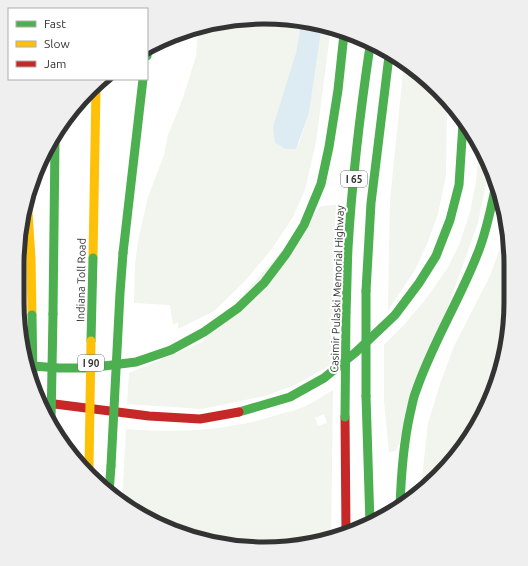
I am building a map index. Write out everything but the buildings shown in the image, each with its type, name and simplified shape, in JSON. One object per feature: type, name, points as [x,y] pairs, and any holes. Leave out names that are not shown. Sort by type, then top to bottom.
[{"type":"highway","points":[[33,366],[88,368],[136,362],[171,350],[204,332],[238,308],[264,283],[286,254],[304,225],[321,184],[329,147],[338,90],[344,38]]},
{"type":"highway","name":"Casimir Pulaski Memorial Highway","points":[[346,527],[345,417],[348,249],[363,94],[370,49]]},
{"type":"highway","name":"I 65","points":[[370,517],[366,396],[366,291],[372,203],[389,59]]},
{"type":"highway","points":[[110,485],[119,301],[143,80]]},
{"type":"highway","name":"Indiana Toll Road","points":[[89,466],[96,92]]},
{"type":"highway","points":[[460,126],[462,147]]},
{"type":"highway","points":[[46,403],[149,416],[200,418],[245,411],[290,397],[324,378],[356,352],[395,315],[436,256],[450,220],[459,185],[463,129]]},
{"type":"highway","points":[[51,412],[55,146]]},
{"type":"highway","points":[[400,499],[402,465],[406,433],[415,392],[431,352],[461,292],[478,253],[494,195]]},
{"type":"highway","points":[[28,220],[31,258],[32,364]]},
{"type":"shaded area","points":[[264,24],[300,27],[275,143],[285,149],[296,149],[309,113],[321,31],[330,33],[316,142],[305,190],[293,217],[271,250],[245,281],[214,311],[178,329],[178,322],[173,325],[170,305],[134,303],[135,265],[138,240],[148,197],[164,155],[168,135],[183,98],[196,56],[198,33],[202,32],[233,26]]},
{"type":"shaded area","points":[[300,27],[321,31],[309,113],[296,149],[285,149],[275,143],[273,127],[296,53]]},
{"type":"shaded area","points":[[403,69],[434,94],[447,110],[446,175],[438,214],[427,244],[415,270],[388,310],[390,200]]},
{"type":"shaded area","points":[[478,156],[487,174],[478,223],[396,451],[389,452],[384,401],[384,345],[425,300],[447,269],[459,245],[470,212],[476,182]]},
{"type":"shaded area","points":[[336,205],[333,271],[333,364],[297,384],[265,396],[202,409],[127,404],[129,373],[202,342],[321,206]]},
{"type":"shaded area","points":[[503,241],[504,302],[502,333],[496,364],[486,394],[464,435],[434,472],[422,482],[428,423],[440,384],[454,346],[489,278]]},
{"type":"shaded area","points":[[333,390],[331,532],[295,540],[264,542],[233,540],[202,534],[172,524],[144,510],[122,495],[126,429],[165,431],[223,427],[261,420],[304,407]],"holes":[[[324,414],[327,423],[318,426],[315,418]]]},
{"type":"traffic: fast","points":[[33,366],[88,368],[136,362],[171,350],[204,332],[238,308],[264,283],[286,254],[304,225],[321,184],[329,147],[338,90],[344,38]]},
{"type":"traffic: fast","points":[[346,312],[348,248],[352,198],[370,49]]},
{"type":"traffic: fast","points":[[366,291],[371,203],[389,59]]},
{"type":"traffic: fast","points":[[123,253],[143,80]]},
{"type":"traffic: fast","points":[[239,412],[290,397],[324,378],[356,352],[395,315],[419,283],[436,256],[450,220],[459,185],[463,129]]},
{"type":"traffic: fast","points":[[53,314],[55,146]]},
{"type":"traffic: fast","points":[[400,499],[404,449],[414,396],[422,374],[470,272],[480,247],[488,222],[494,195]]},
{"type":"traffic: fast","points":[[111,466],[123,253]]},
{"type":"traffic: fast","points":[[91,341],[93,258]]},
{"type":"traffic: fast","points":[[366,291],[366,396]]},
{"type":"traffic: fast","points":[[345,417],[346,312]]},
{"type":"traffic: fast","points":[[51,412],[53,314]]},
{"type":"traffic: fast","points":[[32,315],[33,366]]},
{"type":"traffic: fast","points":[[366,396],[370,517]]},
{"type":"traffic: fast","points":[[110,485],[111,466]]},
{"type":"traffic: slow","points":[[93,258],[96,92]]},
{"type":"traffic: slow","points":[[28,220],[32,315]]},
{"type":"traffic: slow","points":[[89,466],[91,341]]},
{"type":"traffic: jam","points":[[46,403],[149,416],[200,419],[239,412]]},
{"type":"traffic: jam","points":[[345,417],[346,527]]}]
